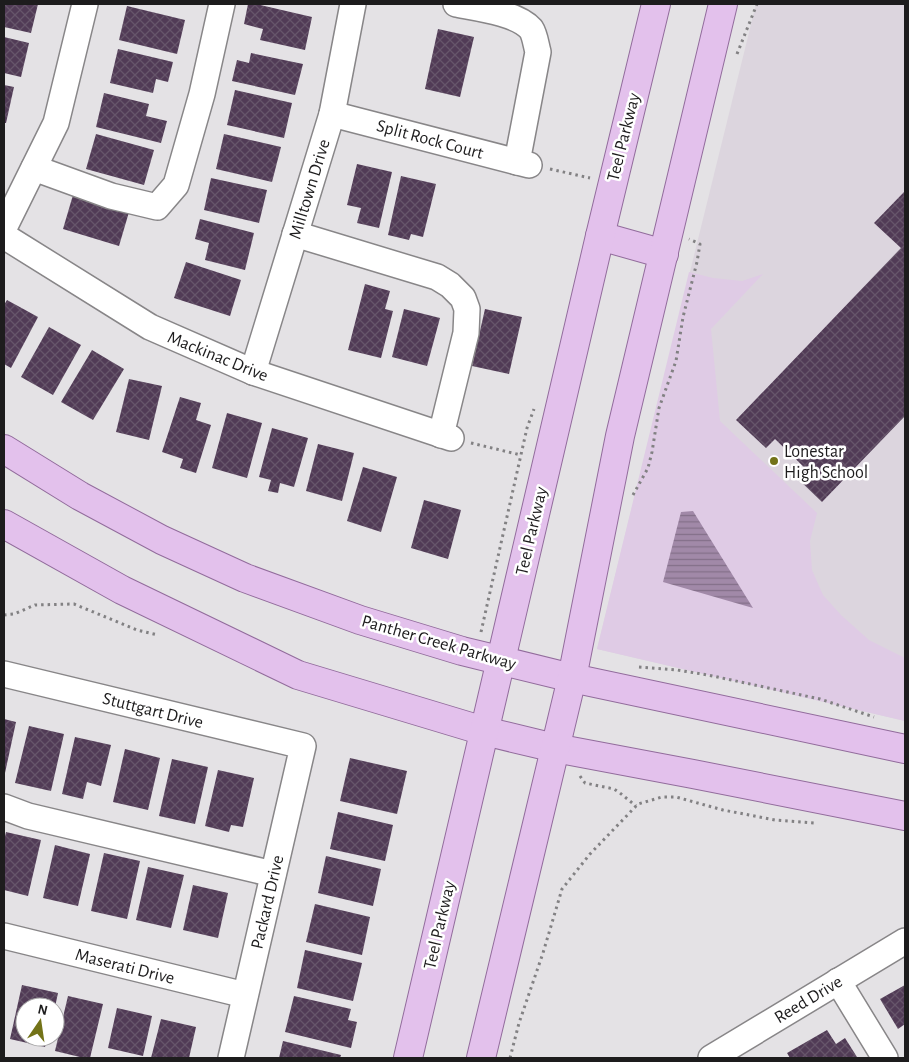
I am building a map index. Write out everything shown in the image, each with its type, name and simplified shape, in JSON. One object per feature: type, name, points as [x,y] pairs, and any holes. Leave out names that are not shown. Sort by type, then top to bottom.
[{"type":"main road","name":"Teel Parkway","points":[[408,1058],[500,660],[656,4]]},
{"type":"main road","points":[[481,1058],[556,748],[572,678],[620,436],[723,4]]},
{"type":"main road","points":[[600,236],[664,254]]},
{"type":"main road","name":"Panther Creek Parkway","points":[[4,449],[80,496],[162,540],[245,578],[360,620],[424,640],[572,678],[905,749]]},
{"type":"main road","points":[[4,524],[122,590],[298,674],[484,731],[556,748],[905,816]]},
{"type":"street","points":[[4,228],[56,123],[85,4]]},
{"type":"street","points":[[34,168],[111,196],[157,207],[176,185],[202,94],[222,4]]},
{"type":"street","name":"Milltown Drive","points":[[253,372],[332,114],[353,4]]},
{"type":"street","points":[[456,4],[507,15],[519,20],[531,30],[535,39],[538,52],[523,163]]},
{"type":"street","name":"Split Rock Court","points":[[332,114],[523,163]]},
{"type":"street","points":[[295,234],[437,276],[450,285],[463,298],[467,309],[466,334],[446,437]]},
{"type":"street","name":"Mackinac Drive","points":[[4,236],[150,327],[253,372],[446,437]]},
{"type":"street","name":"Stuttgart Drive","points":[[4,674],[303,746]]},
{"type":"street","name":"Packard Drive","points":[[231,1058],[303,746]]},
{"type":"street","points":[[4,807],[28,816],[273,874]]},
{"type":"street","name":"Maserati Drive","points":[[4,936],[245,995]]},
{"type":"street","name":"Reed Drive","points":[[710,1058],[735,1052],[838,981],[905,940]]},
{"type":"street","points":[[838,981],[885,1058]]},
{"type":"path","points":[[736,55],[757,4]]},
{"type":"path","points":[[523,163],[596,179]]},
{"type":"path","points":[[632,498],[648,468],[659,408],[676,361],[682,317],[700,244],[689,239],[691,232]]},
{"type":"path","points":[[446,437],[521,455]]},
{"type":"path","points":[[637,667],[708,675],[820,699],[879,719]]},
{"type":"path","points":[[578,774],[585,782],[614,789],[636,806]]},
{"type":"path","points":[[510,1058],[519,1023],[562,889],[590,854],[638,804],[662,797],[676,797],[723,810],[775,820],[824,824]]},
{"type":"shaded area","name":"Lonestar High School","points":[[756,4],[905,4],[905,721],[597,649]]},
{"type":"shaded area","points":[[689,272],[713,278],[742,281],[763,274],[711,329],[720,421],[817,513],[810,541],[812,570],[823,595],[841,615],[869,640],[905,658],[905,721],[597,649]]},
{"type":"shaded area","points":[[693,511],[753,608],[663,582],[681,512]]},
{"type":"building","points":[[4,4],[38,4],[31,33],[4,27]]},
{"type":"building","points":[[248,4],[256,4],[312,17],[305,50],[260,40],[263,29],[244,24]]},
{"type":"building","points":[[127,6],[185,20],[177,54],[119,40]]},
{"type":"building","points":[[438,29],[474,37],[460,97],[425,89]]},
{"type":"building","points":[[4,37],[29,43],[21,77],[4,73]]},
{"type":"building","points":[[118,49],[173,62],[168,82],[156,79],[153,93],[110,83]]},
{"type":"building","points":[[251,53],[303,64],[295,95],[232,81],[237,60],[249,63]]},
{"type":"building","points":[[4,85],[14,87],[6,123],[4,123]]},
{"type":"building","points":[[235,90],[292,103],[284,138],[227,125]]},
{"type":"building","points":[[104,93],[149,104],[146,116],[167,121],[161,143],[96,127]]},
{"type":"building","points":[[96,134],[154,150],[144,185],[86,169]]},
{"type":"building","points":[[224,134],[281,147],[272,182],[216,169]]},
{"type":"building","points":[[357,164],[392,172],[379,228],[357,223],[361,208],[347,205]]},
{"type":"building","points":[[401,176],[436,184],[423,237],[411,234],[409,240],[388,235]]},
{"type":"building","points":[[211,178],[267,190],[259,223],[204,210]]},
{"type":"building","points":[[905,191],[905,416],[822,502],[797,478],[806,469],[775,439],[766,448],[736,420],[901,248],[874,223]]},
{"type":"building","points":[[73,195],[129,212],[119,246],[63,229]]},
{"type":"building","points":[[200,219],[254,233],[245,270],[205,260],[209,243],[195,239]]},
{"type":"building","points":[[186,262],[241,280],[230,316],[174,298]]},
{"type":"building","points":[[365,284],[390,291],[385,309],[393,311],[381,358],[348,350]]},
{"type":"building","points":[[7,300],[38,317],[11,368],[4,364],[4,305]]},
{"type":"building","points":[[404,309],[440,318],[427,366],[392,357]]},
{"type":"building","points":[[485,309],[522,317],[509,374],[472,366]]},
{"type":"building","points":[[49,327],[81,345],[53,395],[21,377]]},
{"type":"building","points":[[92,350],[124,369],[93,420],[61,402]]},
{"type":"building","points":[[129,379],[162,386],[149,440],[116,432]]},
{"type":"building","points":[[180,397],[201,403],[196,420],[211,425],[196,473],[180,468],[183,459],[162,452]]},
{"type":"building","points":[[227,413],[262,423],[247,478],[212,468]]},
{"type":"building","points":[[272,428],[308,438],[294,487],[280,483],[278,493],[268,491],[271,480],[259,477]]},
{"type":"building","points":[[318,444],[354,453],[342,501],[306,491]]},
{"type":"building","points":[[363,467],[397,477],[381,532],[347,521]]},
{"type":"building","points":[[424,500],[461,510],[448,559],[411,548]]},
{"type":"building","points":[[4,719],[16,722],[5,773],[4,772]]},
{"type":"building","points":[[29,726],[64,734],[51,791],[15,783]]},
{"type":"building","points":[[75,737],[111,745],[101,786],[87,782],[83,799],[62,794]]},
{"type":"building","points":[[125,749],[160,758],[148,810],[113,802]]},
{"type":"building","points":[[350,758],[407,771],[397,814],[340,801]]},
{"type":"building","points":[[172,759],[208,767],[195,824],[159,816]]},
{"type":"building","points":[[218,770],[254,778],[243,827],[231,825],[229,832],[205,826]]},
{"type":"building","points":[[338,812],[393,825],[385,861],[330,849]]},
{"type":"building","points":[[6,832],[41,840],[28,896],[4,890],[4,840]]},
{"type":"building","points":[[55,845],[90,854],[78,906],[43,898]]},
{"type":"building","points":[[104,853],[140,861],[127,919],[91,911]]},
{"type":"building","points":[[326,856],[381,869],[373,906],[318,893]]},
{"type":"building","points":[[148,867],[184,875],[171,928],[136,920]]},
{"type":"building","points":[[193,885],[228,893],[218,938],[183,930]]},
{"type":"building","points":[[315,904],[370,917],[362,955],[306,942]]},
{"type":"building","points":[[305,950],[362,963],[353,1001],[297,988]]},
{"type":"building","points":[[22,985],[58,993],[57,997],[19,997]]},
{"type":"building","points":[[905,985],[905,1024],[898,1029],[880,999]]},
{"type":"building","points":[[68,996],[103,1004],[90,1058],[55,1051],[56,1047],[65,1047],[65,1009]]},
{"type":"building","points":[[294,996],[351,1009],[348,1020],[357,1022],[351,1048],[285,1032]]},
{"type":"building","points":[[117,1008],[152,1016],[143,1056],[108,1048]]},
{"type":"building","points":[[15,1016],[15,1040],[10,1039]]},
{"type":"building","points":[[161,1019],[196,1027],[189,1058],[151,1058]]},
{"type":"building","points":[[827,1030],[836,1044],[845,1038],[857,1057],[790,1058],[787,1053]]},
{"type":"building","points":[[283,1041],[341,1055],[340,1058],[279,1058]]},
{"type":"place","name":"Lonestar High School","points":[[774,461]]}]
